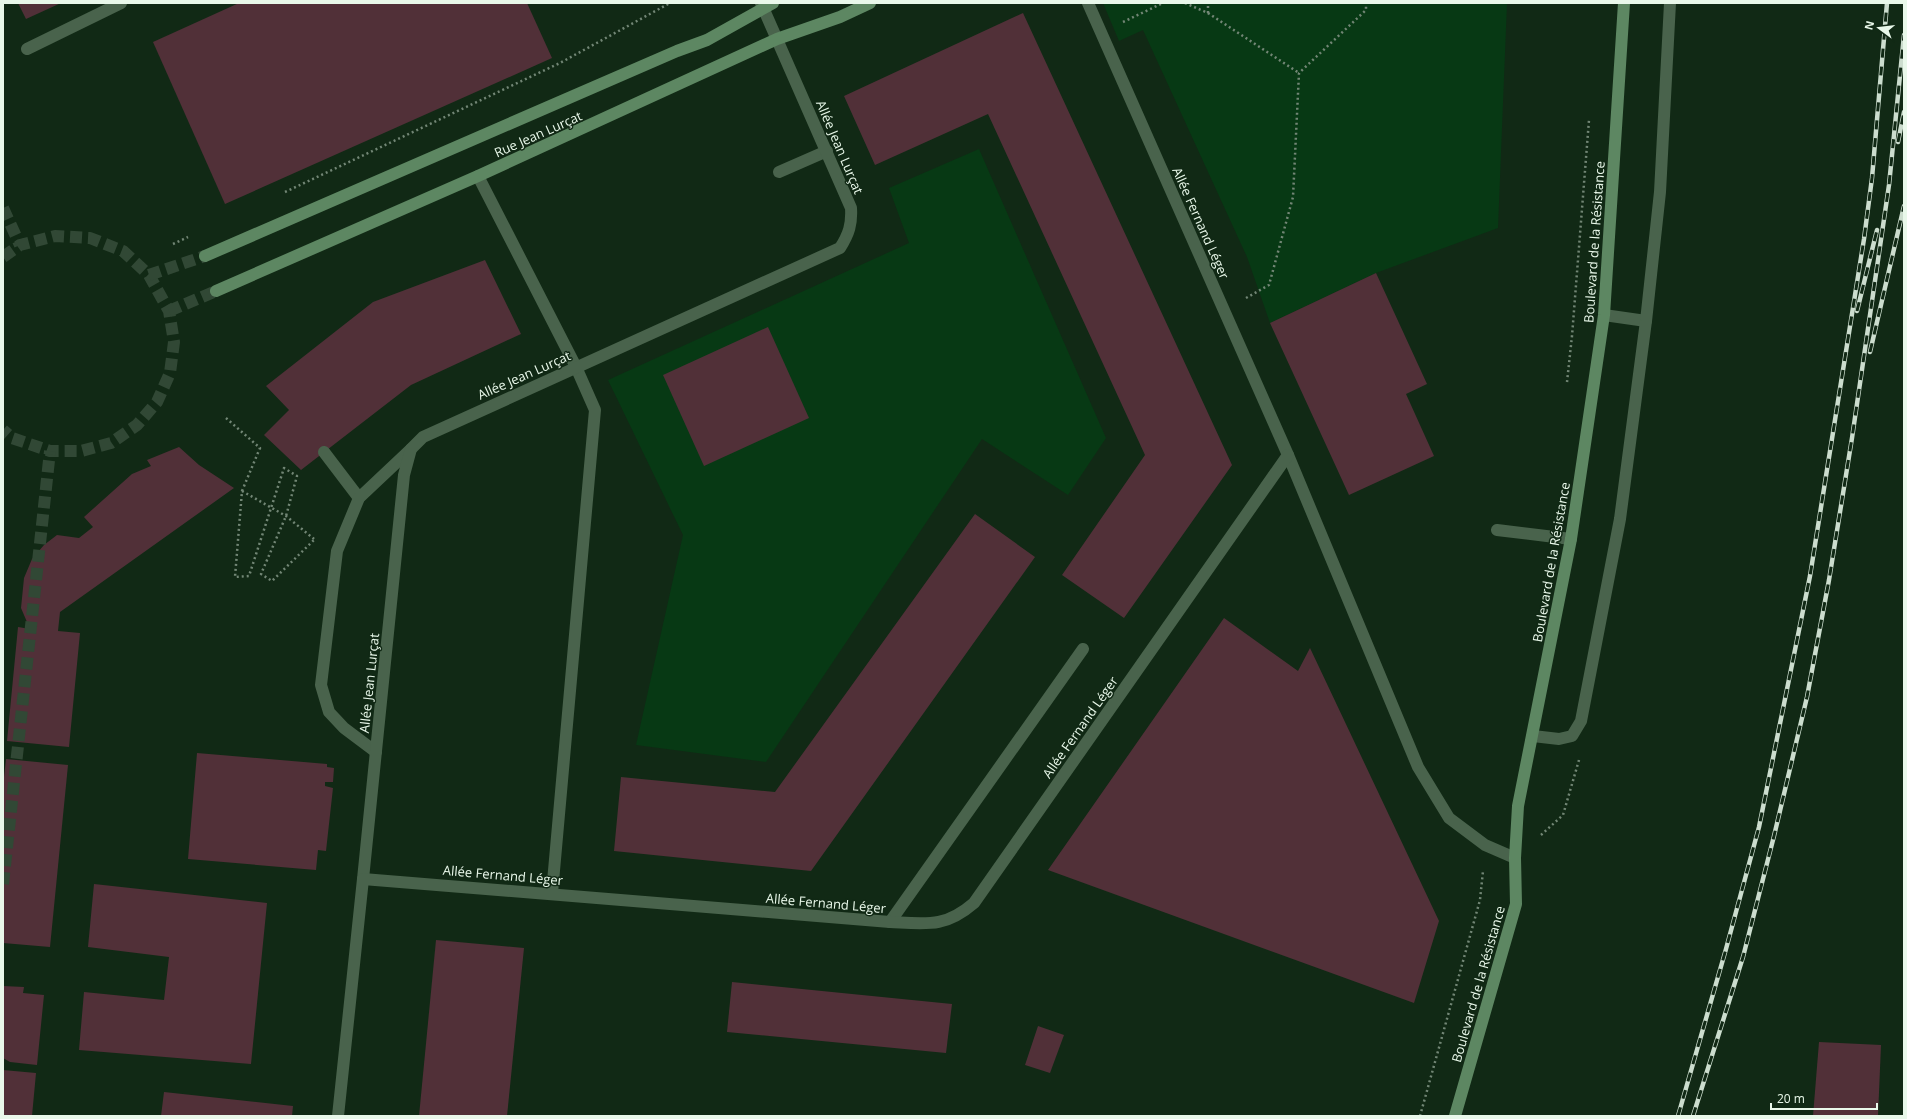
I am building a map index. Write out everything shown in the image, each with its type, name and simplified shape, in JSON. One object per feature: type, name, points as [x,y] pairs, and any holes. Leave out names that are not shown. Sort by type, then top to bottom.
[{"type":"street","points":[[28,49],[121,3]]},
{"type":"street","name":"Rue Jean Lurçat","points":[[216,291],[478,176],[777,39],[840,17],[870,3]]},
{"type":"street","name":"Allée Fernand Léger","points":[[1088,3],[1288,455],[1418,767],[1449,818],[1484,845],[1515,858]]},
{"type":"street","name":"Boulevard de la Résistance","points":[[1455,1116],[1516,904],[1515,858],[1518,806],[1572,539],[1604,315],[1624,3]]},
{"type":"street","points":[[1533,736],[1559,739],[1572,736],[1581,721],[1620,519],[1646,321],[1660,192],[1670,3]]},
{"type":"street","name":"Rue Jean Lurçat","points":[[205,256],[678,51],[707,40],[766,5]]},
{"type":"street","name":"Allée Jean Lurçat","points":[[363,879],[404,475],[411,449],[422,437],[840,248],[848,236],[852,223],[852,208],[777,39],[766,5]]},
{"type":"street","points":[[780,172],[827,151]]},
{"type":"street","points":[[478,176],[576,367],[595,410],[552,893]]},
{"type":"street","points":[[1604,315],[1646,321]]},
{"type":"street","points":[[376,752],[344,728],[328,712],[321,685],[337,551],[359,498],[411,449]]},
{"type":"street","points":[[324,452],[359,498]]},
{"type":"street","name":"Allée Fernand Léger","points":[[363,879],[552,893],[890,922],[928,924],[948,920],[962,913],[974,903],[1288,455]]},
{"type":"street","points":[[1497,530],[1572,539]]},
{"type":"street","points":[[890,922],[1083,649]]},
{"type":"street","points":[[338,1116],[363,879]]},
{"type":"path","points":[[281,194],[560,63],[670,3]]},
{"type":"path","points":[[1120,23],[1163,3]]},
{"type":"path","points":[[1185,3],[1208,13],[1299,73]]},
{"type":"path","points":[[1208,3],[1208,13]]},
{"type":"path","points":[[1224,310],[1269,285],[1293,196],[1299,73],[1366,10],[1366,3]]},
{"type":"path","points":[[1566,390],[1572,336],[1590,116]]},
{"type":"path","points":[[174,244],[195,234]]},
{"type":"path","points":[[226,418],[260,448],[242,491],[235,577],[249,576],[284,468],[297,476],[286,516],[262,574],[272,581],[314,539]]},
{"type":"path","points":[[242,491],[286,516],[314,539],[337,551]]},
{"type":"path","points":[[1515,858],[1563,815],[1584,740],[1581,721]]},
{"type":"path","points":[[1420,1116],[1480,900],[1484,845]]},
{"type":"green space","points":[[1103,3],[1507,3],[1498,228],[1376,273],[1270,323],[1247,257],[1143,30],[1119,41]]},
{"type":"green space","points":[[979,149],[1106,438],[1068,495],[982,439],[766,762],[636,745],[683,535],[608,380],[909,243],[889,188]]},
{"type":"building","points":[[18,3],[61,3],[26,19]]},
{"type":"building","points":[[239,3],[527,3],[552,58],[225,204],[153,42]]},
{"type":"building","points":[[1023,13],[1232,465],[1124,618],[1062,575],[1145,455],[988,114],[875,165],[844,96]]},
{"type":"building","points":[[485,260],[521,334],[411,385],[301,470],[264,435],[289,410],[266,386],[373,302]]},
{"type":"building","points":[[1376,273],[1427,384],[1406,394],[1434,456],[1349,495],[1270,323]]},
{"type":"building","points":[[768,327],[809,418],[704,466],[663,375]]},
{"type":"building","points":[[179,447],[199,465],[234,488],[60,612],[58,631],[80,633],[69,747],[7,741],[18,627],[30,629],[21,608],[24,578],[32,559],[44,545],[57,535],[79,538],[93,527],[84,517],[132,474],[151,466],[147,460]]},
{"type":"building","points":[[975,514],[1035,557],[811,871],[614,851],[621,777],[775,792]]},
{"type":"building","points":[[1224,618],[1298,671],[1310,648],[1439,921],[1414,1003],[1048,870]]},
{"type":"building","points":[[197,753],[327,764],[327,767],[334,768],[333,782],[325,782],[325,786],[333,788],[326,851],[318,850],[316,870],[188,859]]},
{"type":"building","points":[[6,759],[68,765],[50,947],[3,943],[3,786]]},
{"type":"building","points":[[94,884],[267,903],[251,1064],[79,1050],[84,992],[164,1000],[169,957],[88,947]]},
{"type":"building","points":[[436,940],[524,948],[507,1116],[419,1116]]},
{"type":"building","points":[[732,982],[952,1004],[946,1053],[727,1032]]},
{"type":"building","points":[[3,986],[24,987],[23,993],[44,995],[37,1065],[10,1062],[3,1058]]},
{"type":"building","points":[[1038,1026],[1064,1035],[1050,1073],[1025,1065]]},
{"type":"building","points":[[1819,1042],[1881,1045],[1878,1116],[1813,1116]]},
{"type":"building","points":[[3,1070],[36,1073],[32,1116],[3,1116]]},
{"type":"building","points":[[164,1092],[293,1106],[292,1116],[161,1116]]},
{"type":"tunnel","points":[[3,208],[20,245]]},
{"type":"tunnel","points":[[3,257],[20,245],[55,236],[90,238],[123,251],[149,275],[169,311],[174,342],[170,373],[157,402],[137,425],[111,443],[81,451],[50,451],[12,438],[3,430]]},
{"type":"tunnel","points":[[149,275],[205,256]]},
{"type":"tunnel","points":[[169,311],[216,291]]},
{"type":"tunnel","points":[[3,884],[50,451]]},
{"type":"railway","points":[[1678,1116],[1759,827],[1810,576],[1864,239],[1872,178],[1887,3]]},
{"type":"railway","points":[[1693,1116],[1743,957],[1807,697],[1829,580],[1852,438],[1889,185],[1904,35]]},
{"type":"railway","points":[[1898,142],[1904,112]]},
{"type":"railway","points":[[1870,352],[1904,206]]},
{"type":"railway","points":[[1857,311],[1877,230]]}]
